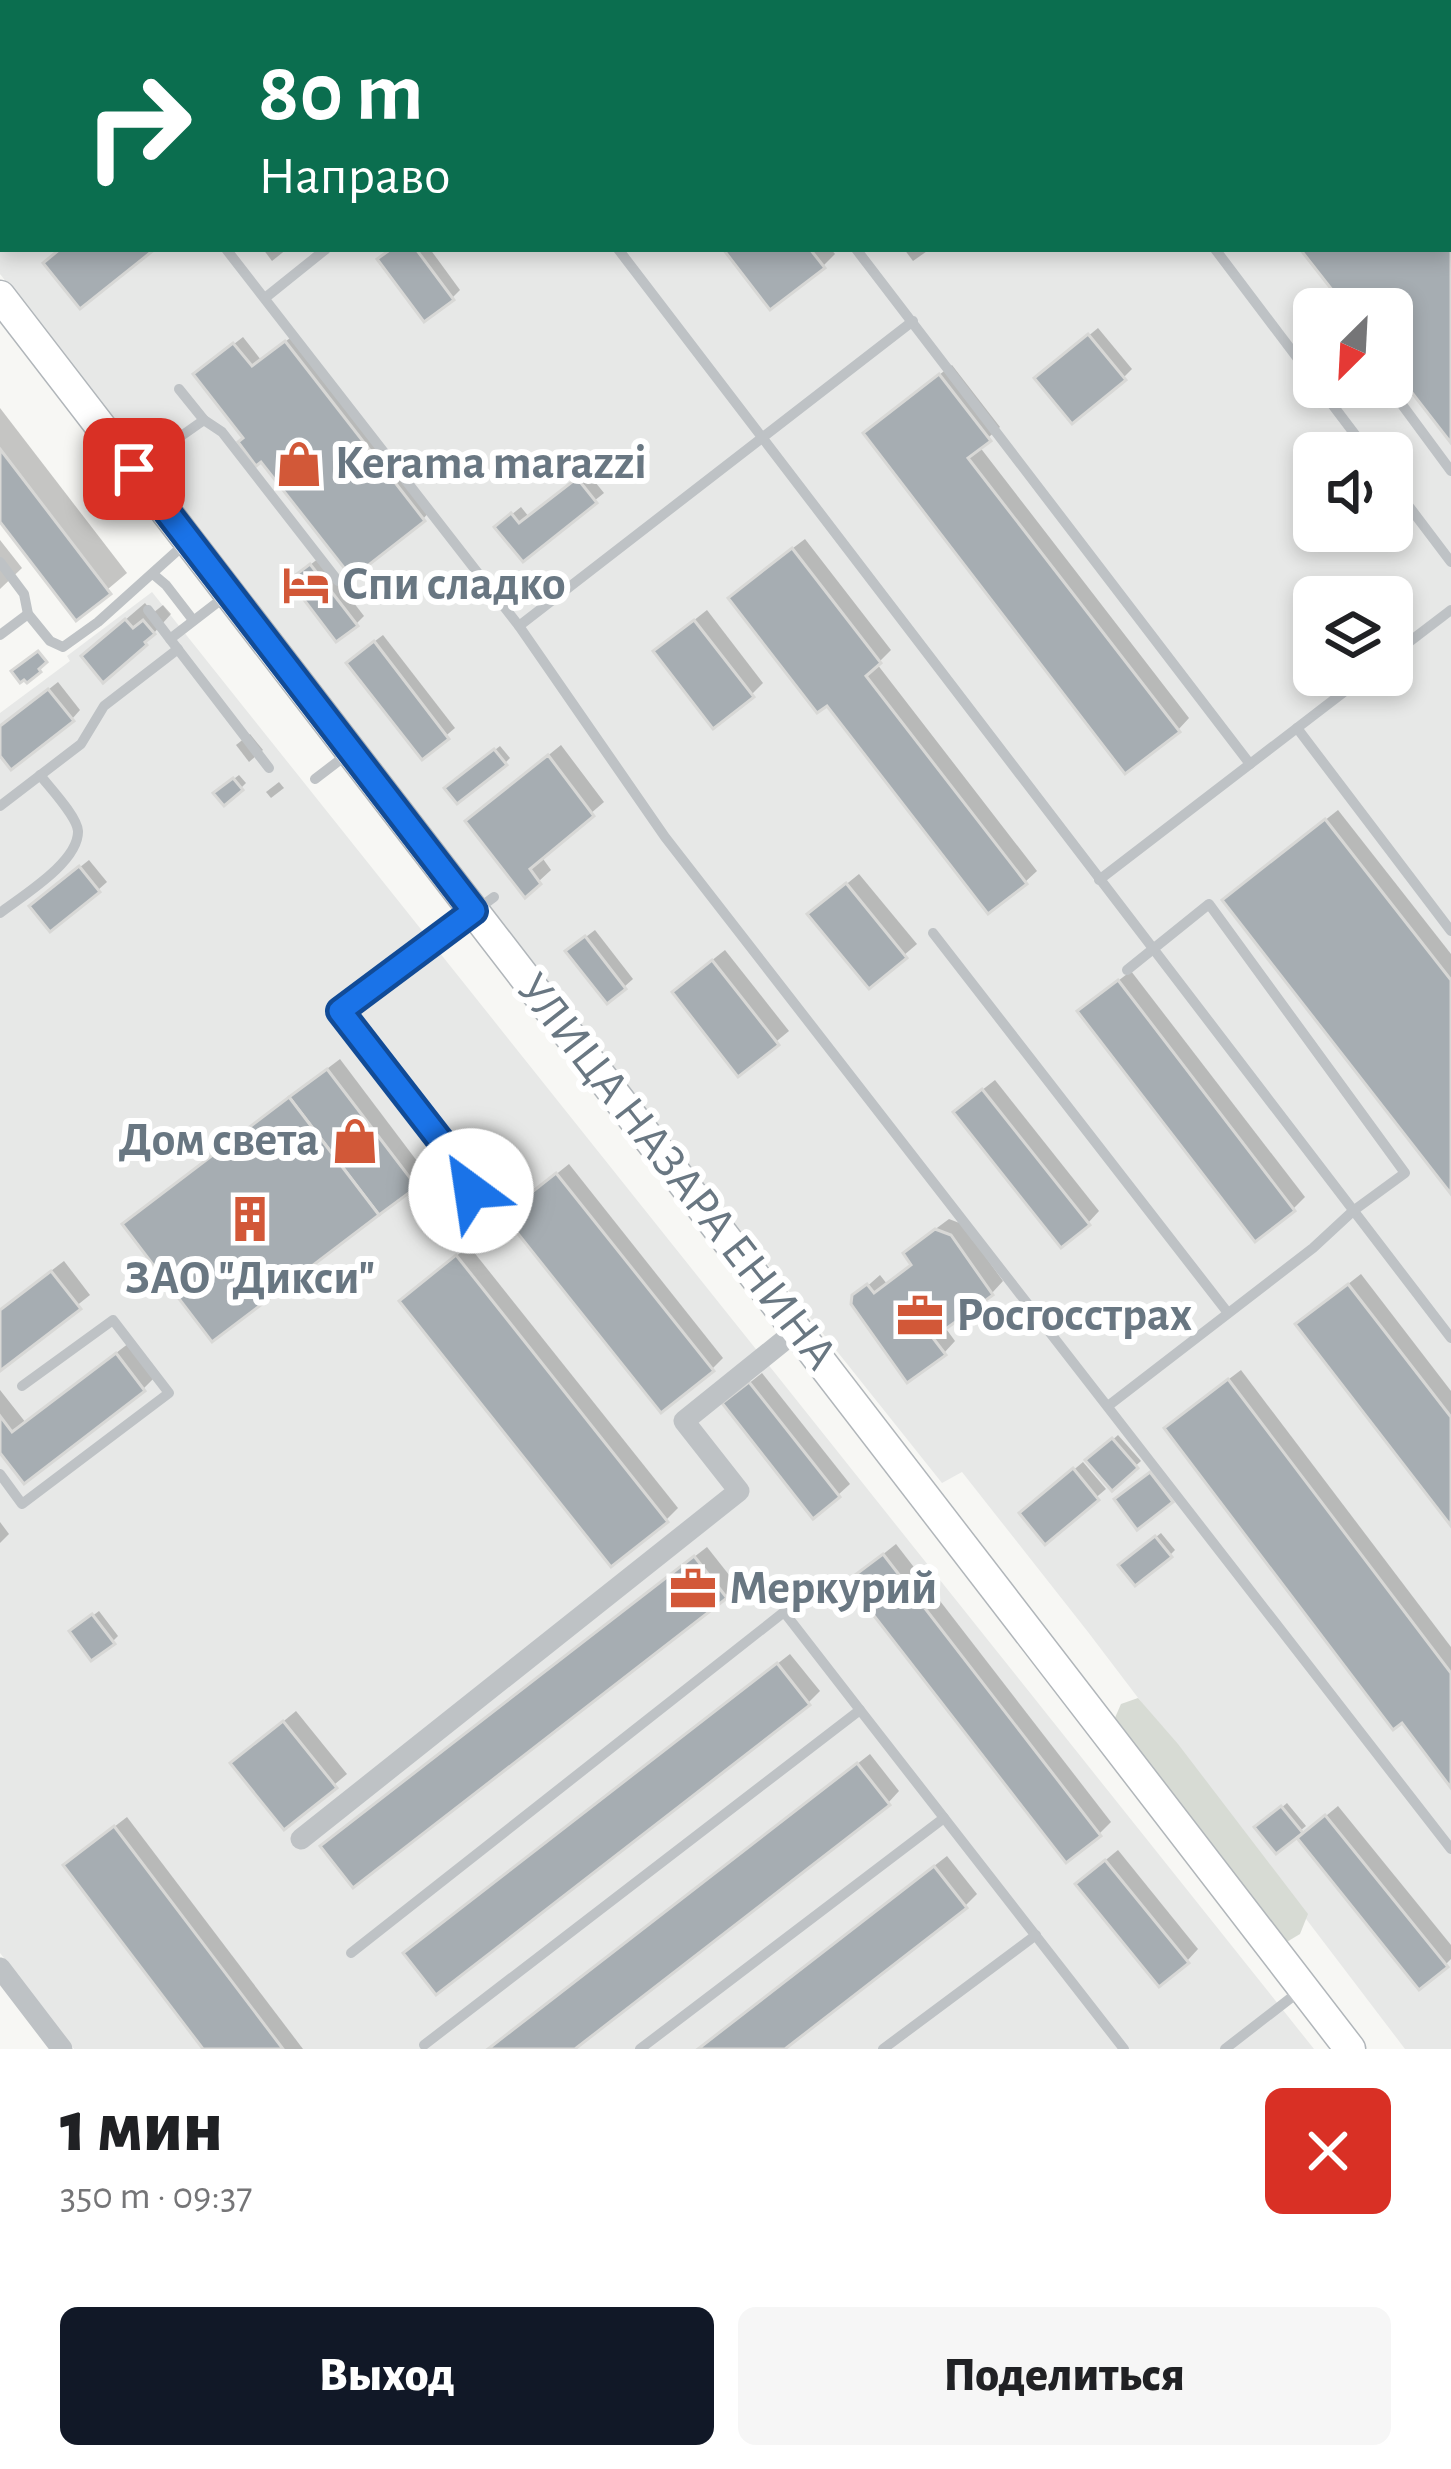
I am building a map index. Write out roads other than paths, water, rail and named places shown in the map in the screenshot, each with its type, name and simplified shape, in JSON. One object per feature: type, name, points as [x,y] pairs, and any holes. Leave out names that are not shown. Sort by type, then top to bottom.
[{"type":"main road","name":"УЛИЦА НАЗАРА ЕНИНА","points":[[0,296],[352,751],[484,904],[797,1330],[1350,2049]]},
{"type":"street","points":[[302,1839],[739,1492],[684,1421],[797,1330]]},
{"type":"street","points":[[0,1968],[54,2046]]},
{"type":"lane","points":[[228,252],[519,626],[665,837],[1451,1850]]},
{"type":"lane","points":[[265,298],[322,252]]},
{"type":"lane","points":[[620,252],[1451,1338]]},
{"type":"lane","points":[[858,252],[1250,764]]},
{"type":"lane","points":[[1217,252],[1293,353]]},
{"type":"lane","points":[[519,626],[913,321]]},
{"type":"lane","points":[[179,389],[204,420],[222,432],[338,581]]},
{"type":"lane","points":[[1334,408],[1353,432]]},
{"type":"lane","points":[[1404,408],[1451,471]]},
{"type":"lane","points":[[134,469],[204,420]]},
{"type":"lane","points":[[1413,512],[1451,562]]},
{"type":"lane","points":[[0,562],[24,594],[28,614],[50,641],[63,647],[190,540]]},
{"type":"lane","points":[[152,574],[194,620]]},
{"type":"lane","points":[[0,806],[81,744],[104,706],[230,592]]},
{"type":"lane","points":[[148,610],[269,768]]},
{"type":"lane","points":[[1413,639],[1451,610]]},
{"type":"lane","points":[[0,635],[28,614]]},
{"type":"lane","points":[[1099,880],[1339,696]]},
{"type":"lane","points":[[1297,728],[1451,931]]},
{"type":"lane","points":[[315,779],[352,751]]},
{"type":"lane","points":[[0,913],[61,865],[76,839],[73,818],[40,775]]},
{"type":"lane","points":[[471,1191],[471,1180],[340,1011],[484,904]]},
{"type":"lane","points":[[1108,1406],[1406,1172],[1209,904],[1127,970]]},
{"type":"lane","points":[[933,933],[1228,1313]]},
{"type":"lane","points":[[0,1474],[22,1504],[169,1393],[113,1320],[22,1386]]},
{"type":"lane","points":[[351,1953],[784,1612],[1124,2049]]},
{"type":"lane","points":[[424,2044],[860,1710]]},
{"type":"lane","points":[[640,2049],[944,1818]]},
{"type":"lane","points":[[883,2049],[1036,1936]]},
{"type":"lane","points":[[1225,2049],[1242,2044],[1303,1988]]},
{"type":"place","name":"Kerama marazzi","points":[[299,464]]},
{"type":"place","name":"Спи сладко","points":[[306,585]]},
{"type":"place","name":"Дом света","points":[[355,1141]]},
{"type":"place","name":"ЗАО \"Дикси\"","points":[[250,1219]]},
{"type":"place","name":"Росгосстрах","points":[[920,1316]]},
{"type":"place","name":"Меркурий","points":[[693,1589]]}]
